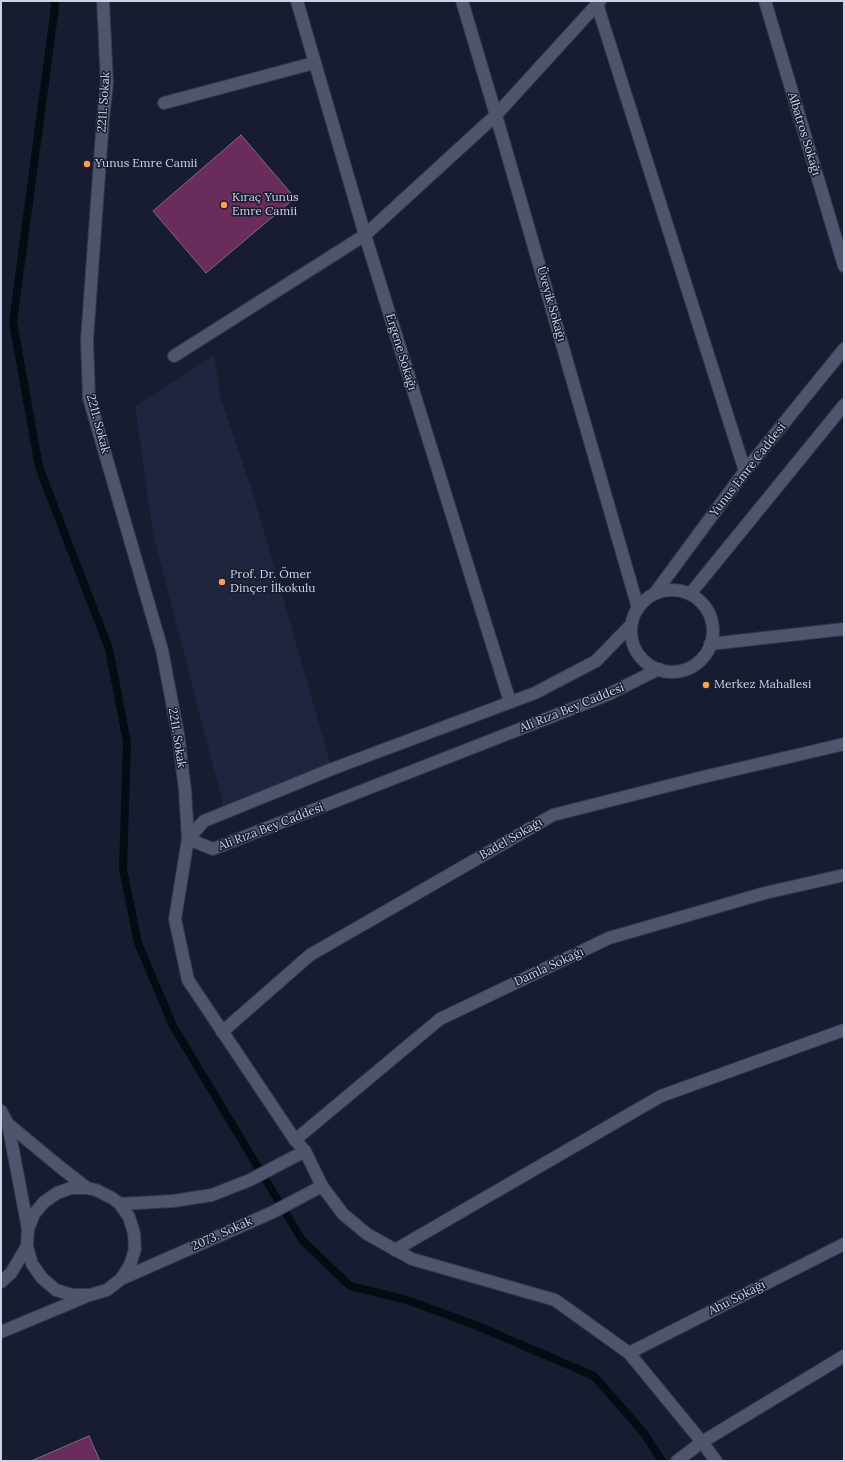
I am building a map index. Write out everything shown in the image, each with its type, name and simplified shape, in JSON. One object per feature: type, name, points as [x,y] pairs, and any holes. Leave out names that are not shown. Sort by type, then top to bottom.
[{"type":"street","name":"2211. Sokak","points":[[103,1],[107,83],[87,340],[89,398],[162,650],[178,734],[185,790],[188,839],[175,920],[188,980],[295,1140],[305,1151],[316,1189],[343,1214],[367,1234],[412,1259],[555,1300],[629,1352],[716,1461]]},
{"type":"street","name":"Ergene Sokağı","points":[[297,1],[364,235],[510,702]]},
{"type":"street","name":"Üveyik Sokağı","points":[[462,1],[638,608]]},
{"type":"street","name":"Albatros Sokağı","points":[[765,1],[844,266]]},
{"type":"street","points":[[174,356],[364,235],[496,116],[598,2]]},
{"type":"street","points":[[598,2],[745,471]]},
{"type":"street","points":[[164,103],[314,63]]},
{"type":"street","name":"Yunus Emre Caddesi","points":[[655,594],[745,471],[844,349]]},
{"type":"street","points":[[690,594],[844,405]]},
{"type":"street","points":[[667,590],[679,590],[690,594],[700,601],[707,610],[711,621],[712,633],[710,644],[706,653],[700,660],[681,671],[670,672],[646,663],[637,652],[632,639],[631,625],[638,608],[646,599],[655,594],[667,590]]},
{"type":"street","points":[[188,839],[204,821],[332,769],[535,693],[596,661],[631,625]]},
{"type":"street","points":[[710,644],[844,629]]},
{"type":"street","name":"Ali Rıza Bey Caddesi","points":[[188,839],[213,849],[607,695],[659,669]]},
{"type":"street","name":"Badel Sokağı","points":[[222,1032],[310,955],[553,814],[844,744]]},
{"type":"street","name":"Damla Sokağı","points":[[295,1140],[440,1019],[609,938],[766,893],[844,875]]},
{"type":"street","points":[[395,1250],[661,1096],[844,1030]]},
{"type":"street","points":[[1,1111],[8,1124],[28,1229],[27,1246],[32,1264],[42,1278],[56,1290],[72,1295],[90,1295]]},
{"type":"street","points":[[8,1124],[86,1188]]},
{"type":"street","points":[[120,1204],[174,1201],[212,1195],[250,1180],[305,1151]]},
{"type":"street","points":[[1,1332],[90,1295],[107,1290],[121,1279],[130,1265],[135,1250],[134,1233],[129,1217],[120,1204],[104,1193],[86,1188],[71,1188],[57,1193],[44,1202],[34,1214],[28,1229]]},
{"type":"street","name":"2073. Sokak","points":[[121,1279],[273,1212],[316,1189]]},
{"type":"street","name":"Ahu Sokağı","points":[[629,1352],[844,1244]]},
{"type":"street","points":[[1,1282],[11,1273],[27,1246]]},
{"type":"street","points":[[677,1461],[702,1442],[844,1356]]},
{"type":"shaded area","name":"Prof. Dr. Ömer Dinçer İlkokulu","points":[[214,355],[221,399],[253,493],[332,769],[225,812],[153,534],[135,406]]},
{"type":"building","name":"Kıraç Yunus Emre Camii","points":[[241,135],[295,198],[206,273],[153,211]]},
{"type":"building","points":[[89,1436],[100,1461],[31,1461]]},
{"type":"waterway","points":[[54,1],[55,7],[13,322],[39,467],[109,649],[127,742],[123,869],[138,943],[173,1026],[302,1240],[350,1286],[407,1300],[475,1325],[594,1376],[643,1432],[662,1461]]},
{"type":"place","name":"Yunus Emre Camii","points":[[87,164]]},
{"type":"place","name":"Kıraç Yunus Emre Camii","points":[[224,205]]},
{"type":"place","name":"Prof. Dr. Ömer Dinçer İlkokulu","points":[[222,582]]},
{"type":"place","name":"Merkez Mahallesi","points":[[706,685]]}]
